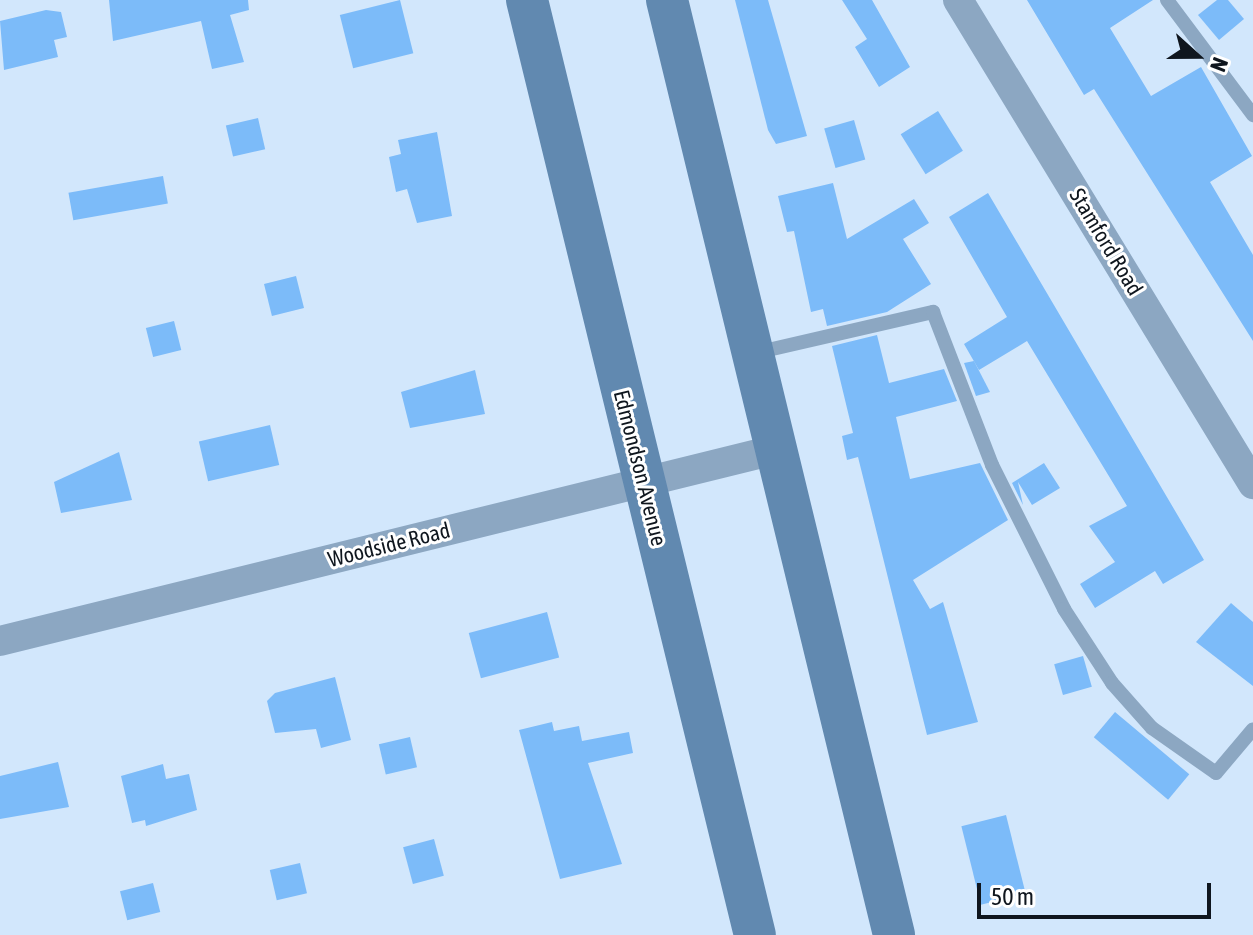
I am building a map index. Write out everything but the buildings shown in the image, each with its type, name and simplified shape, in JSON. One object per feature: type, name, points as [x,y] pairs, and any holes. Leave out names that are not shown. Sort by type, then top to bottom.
[{"type":"main road","name":"Edmondson Avenue","points":[[527,0],[755,935]]},
{"type":"main road","points":[[667,0],[894,935]]},
{"type":"street","name":"Stamford Road","points":[[958,0],[1253,484]]},
{"type":"street","name":"Woodside Road","points":[[0,641],[778,449]]},
{"type":"lane","points":[[1167,0],[1253,115]]},
{"type":"lane","points":[[754,353],[933,312],[992,465],[1064,609],[1112,683],[1152,728],[1216,773],[1253,729]]}]
